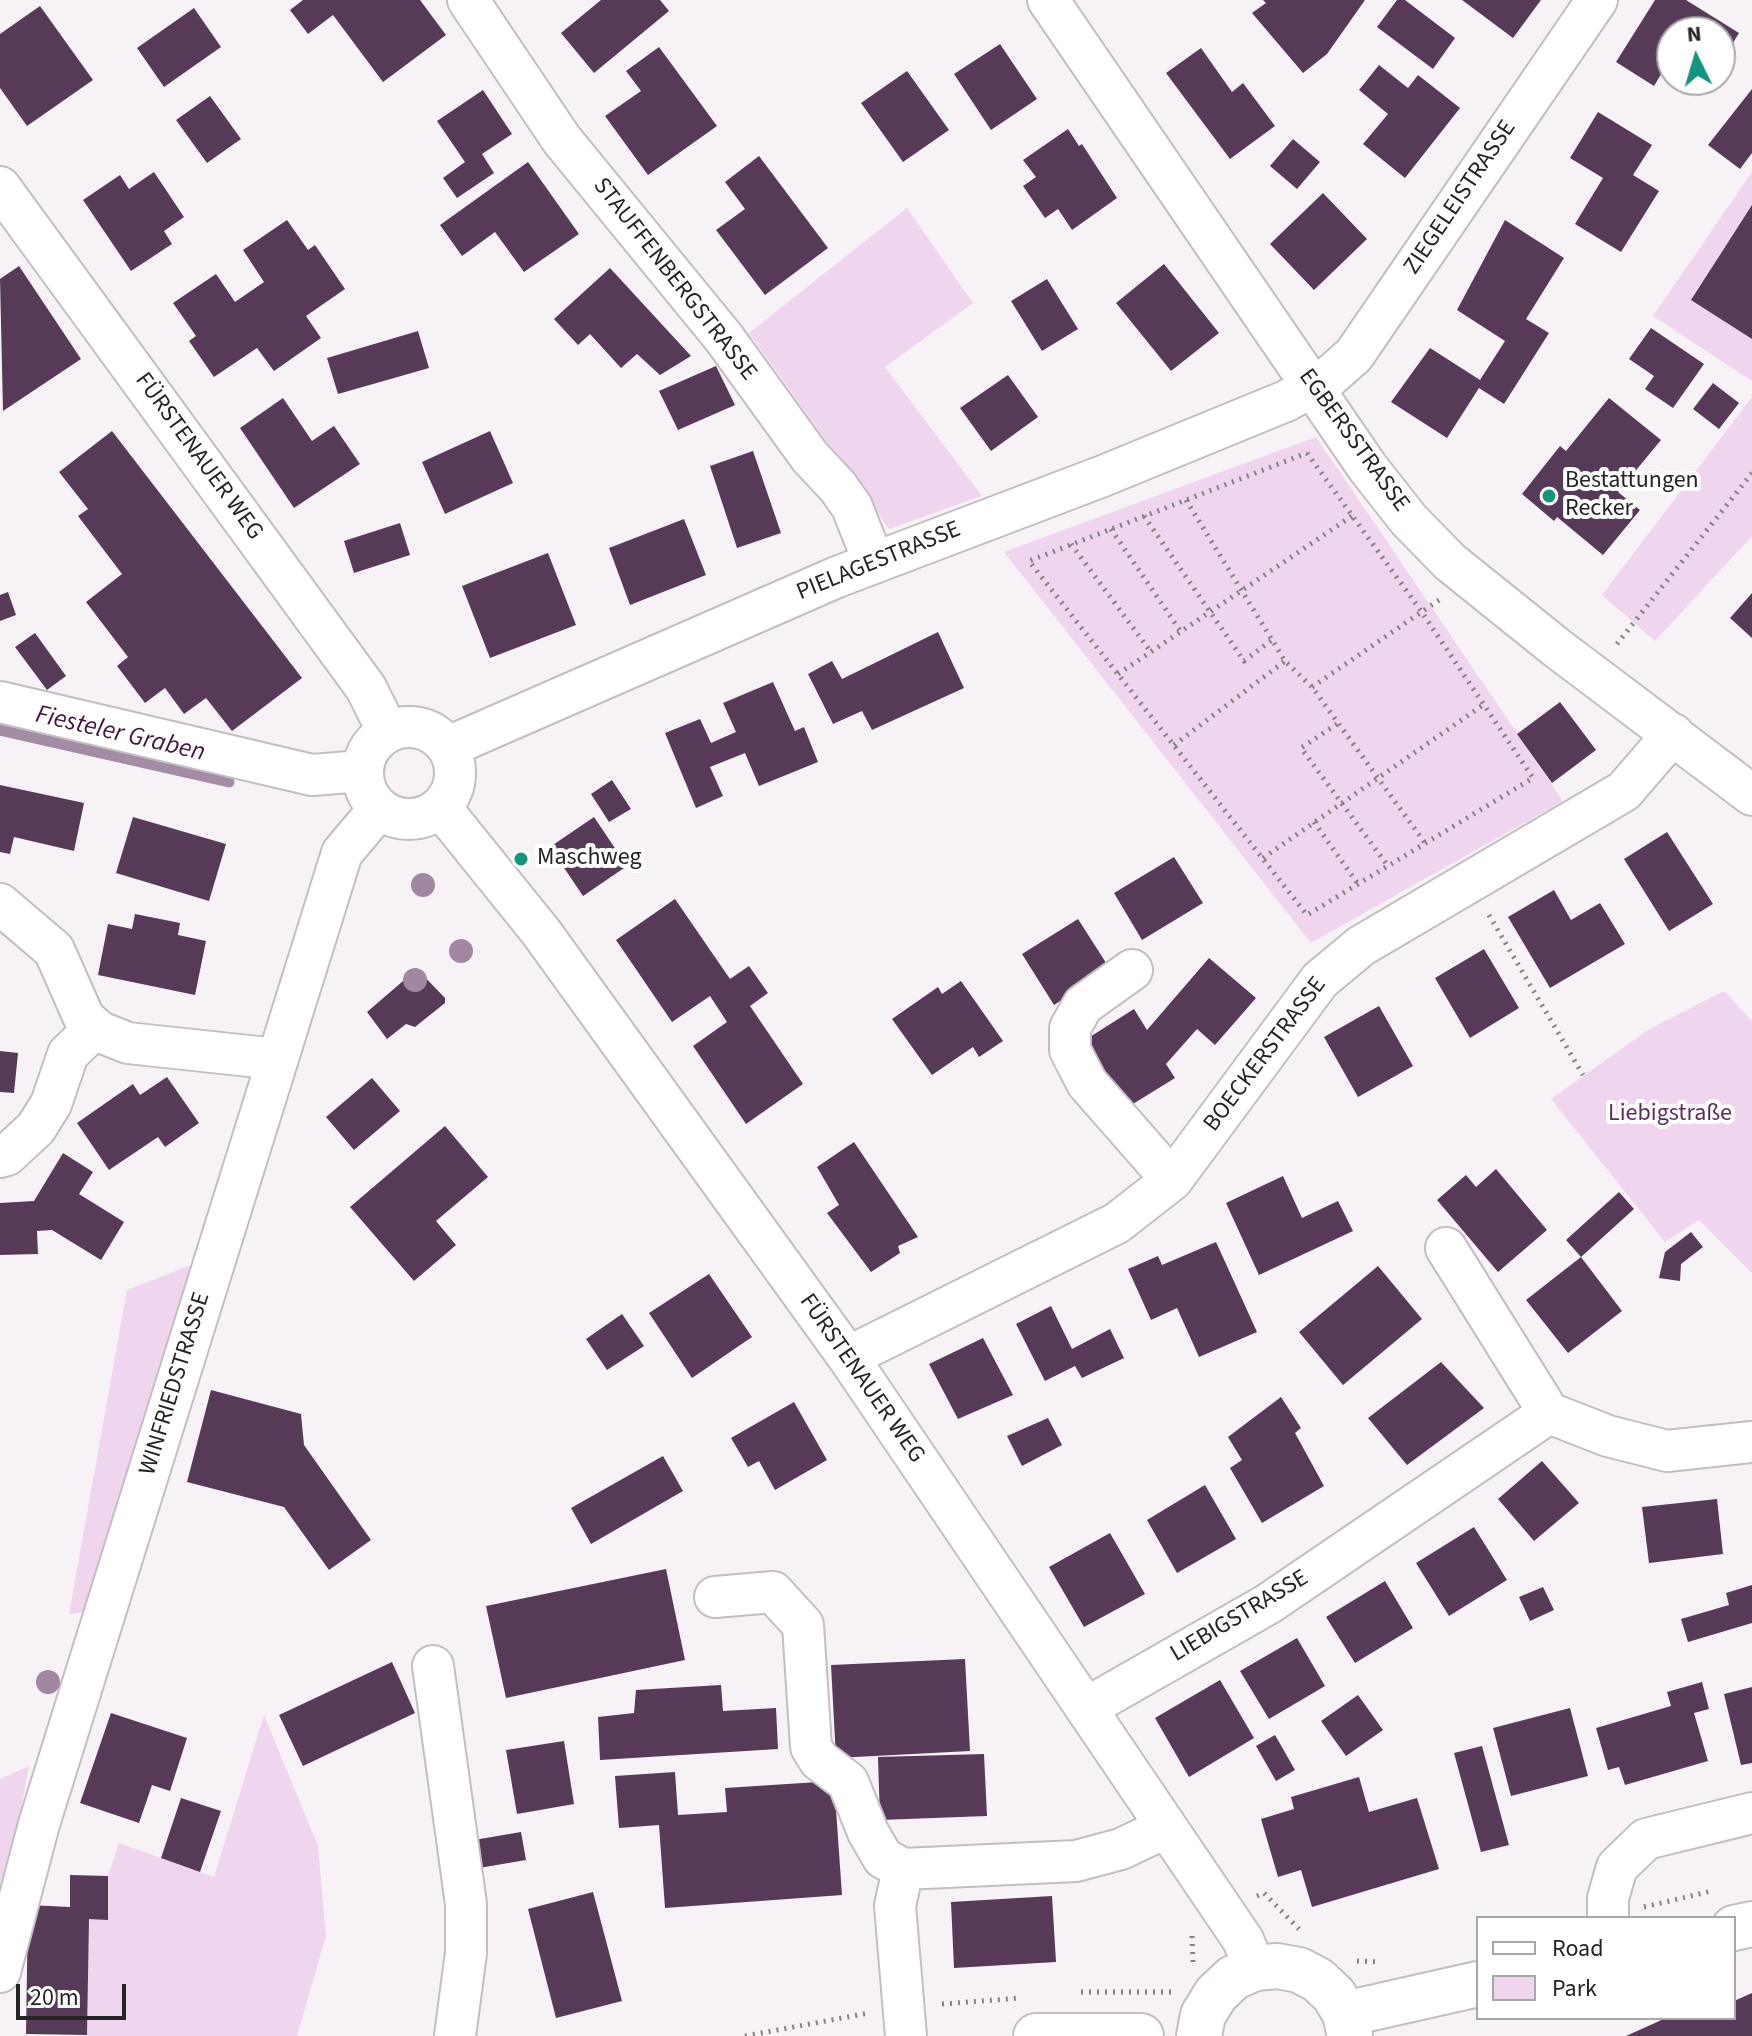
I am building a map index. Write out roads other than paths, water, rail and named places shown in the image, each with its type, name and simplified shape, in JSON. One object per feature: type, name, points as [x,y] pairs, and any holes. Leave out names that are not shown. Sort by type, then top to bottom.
[{"type":"main road","points":[[1725,1909],[1752,1924]]},
{"type":"main road","points":[[1199,2036],[1203,2015],[1216,1994],[1233,1978],[1255,1968],[1277,1966],[1299,1970],[1318,1980],[1334,1995],[1347,2025],[1476,1985]]},
{"type":"main road","points":[[1032,2016],[1126,2035]]},
{"type":"street","name":"STAUFFENBERGSTRASSE","points":[[468,0],[562,140],[724,338],[810,457],[838,487],[852,507],[874,563]]},
{"type":"street","name":"EGBERSSTRASSE","points":[[1048,0],[1368,468],[1409,520],[1465,574],[1752,795]]},
{"type":"street","name":"ZIEGELEISTRASSE","points":[[1315,387],[1354,355],[1597,0]]},
{"type":"street","name":"FÜRSTENAUER WEG","points":[[0,187],[366,688],[388,732]]},
{"type":"street","name":"PIELAGESTRASSE","points":[[448,747],[874,563],[1103,476],[1315,387]]},
{"type":"street","points":[[0,702],[312,775],[362,771]]},
{"type":"street","points":[[411,727],[425,729],[448,747],[456,772],[449,798],[441,808],[429,816],[403,820],[379,809],[364,785],[362,771],[373,744],[388,732],[411,727]]},
{"type":"street","name":"BOECKERSTRASSE","points":[[848,1357],[1117,1223],[1172,1180],[1320,980],[1361,946],[1624,791],[1673,734]]},
{"type":"street","name":"FÜRSTENAUER WEG","points":[[441,808],[541,932],[848,1357],[1243,1940],[1255,1968]]},
{"type":"street","name":"WINFRIEDSTRASSE","points":[[0,1972],[49,1794],[342,853],[379,809]]},
{"type":"street","points":[[0,904],[54,950],[84,1018],[95,1028],[128,1043],[277,1059]]},
{"type":"street","points":[[1132,970],[1083,1005],[1070,1028],[1070,1050],[1087,1083],[1172,1180]]},
{"type":"street","points":[[0,1157],[7,1155],[36,1128],[51,1104],[68,1054],[95,1028]]},
{"type":"street","points":[[1446,1248],[1549,1413],[1608,1436],[1667,1451],[1752,1442]]},
{"type":"street","name":"LIEBIGSTRASSE","points":[[1086,1708],[1268,1604],[1549,1413]]},
{"type":"street","points":[[715,1597],[773,1592],[803,1625],[811,1747],[819,1760],[848,1782],[868,1832],[883,1858],[903,1869],[1076,1861],[1121,1849],[1165,1828]]},
{"type":"street","points":[[433,1666],[466,1904],[466,1953],[455,2036]]},
{"type":"street","points":[[1608,1916],[1608,1898],[1617,1867],[1646,1839],[1752,1813]]},
{"type":"street","points":[[903,1869],[895,1906],[904,2022]]},
{"type":"waterway","name":"Fiesteler Graben","points":[[0,730],[229,782]]},
{"type":"place","name":"Bestattungen Recker","points":[[1549,496]]},
{"type":"place","name":"Maschweg","points":[[521,859]]},
{"type":"park label","name":"Liebigstraße","points":[[1670,1115]]}]
